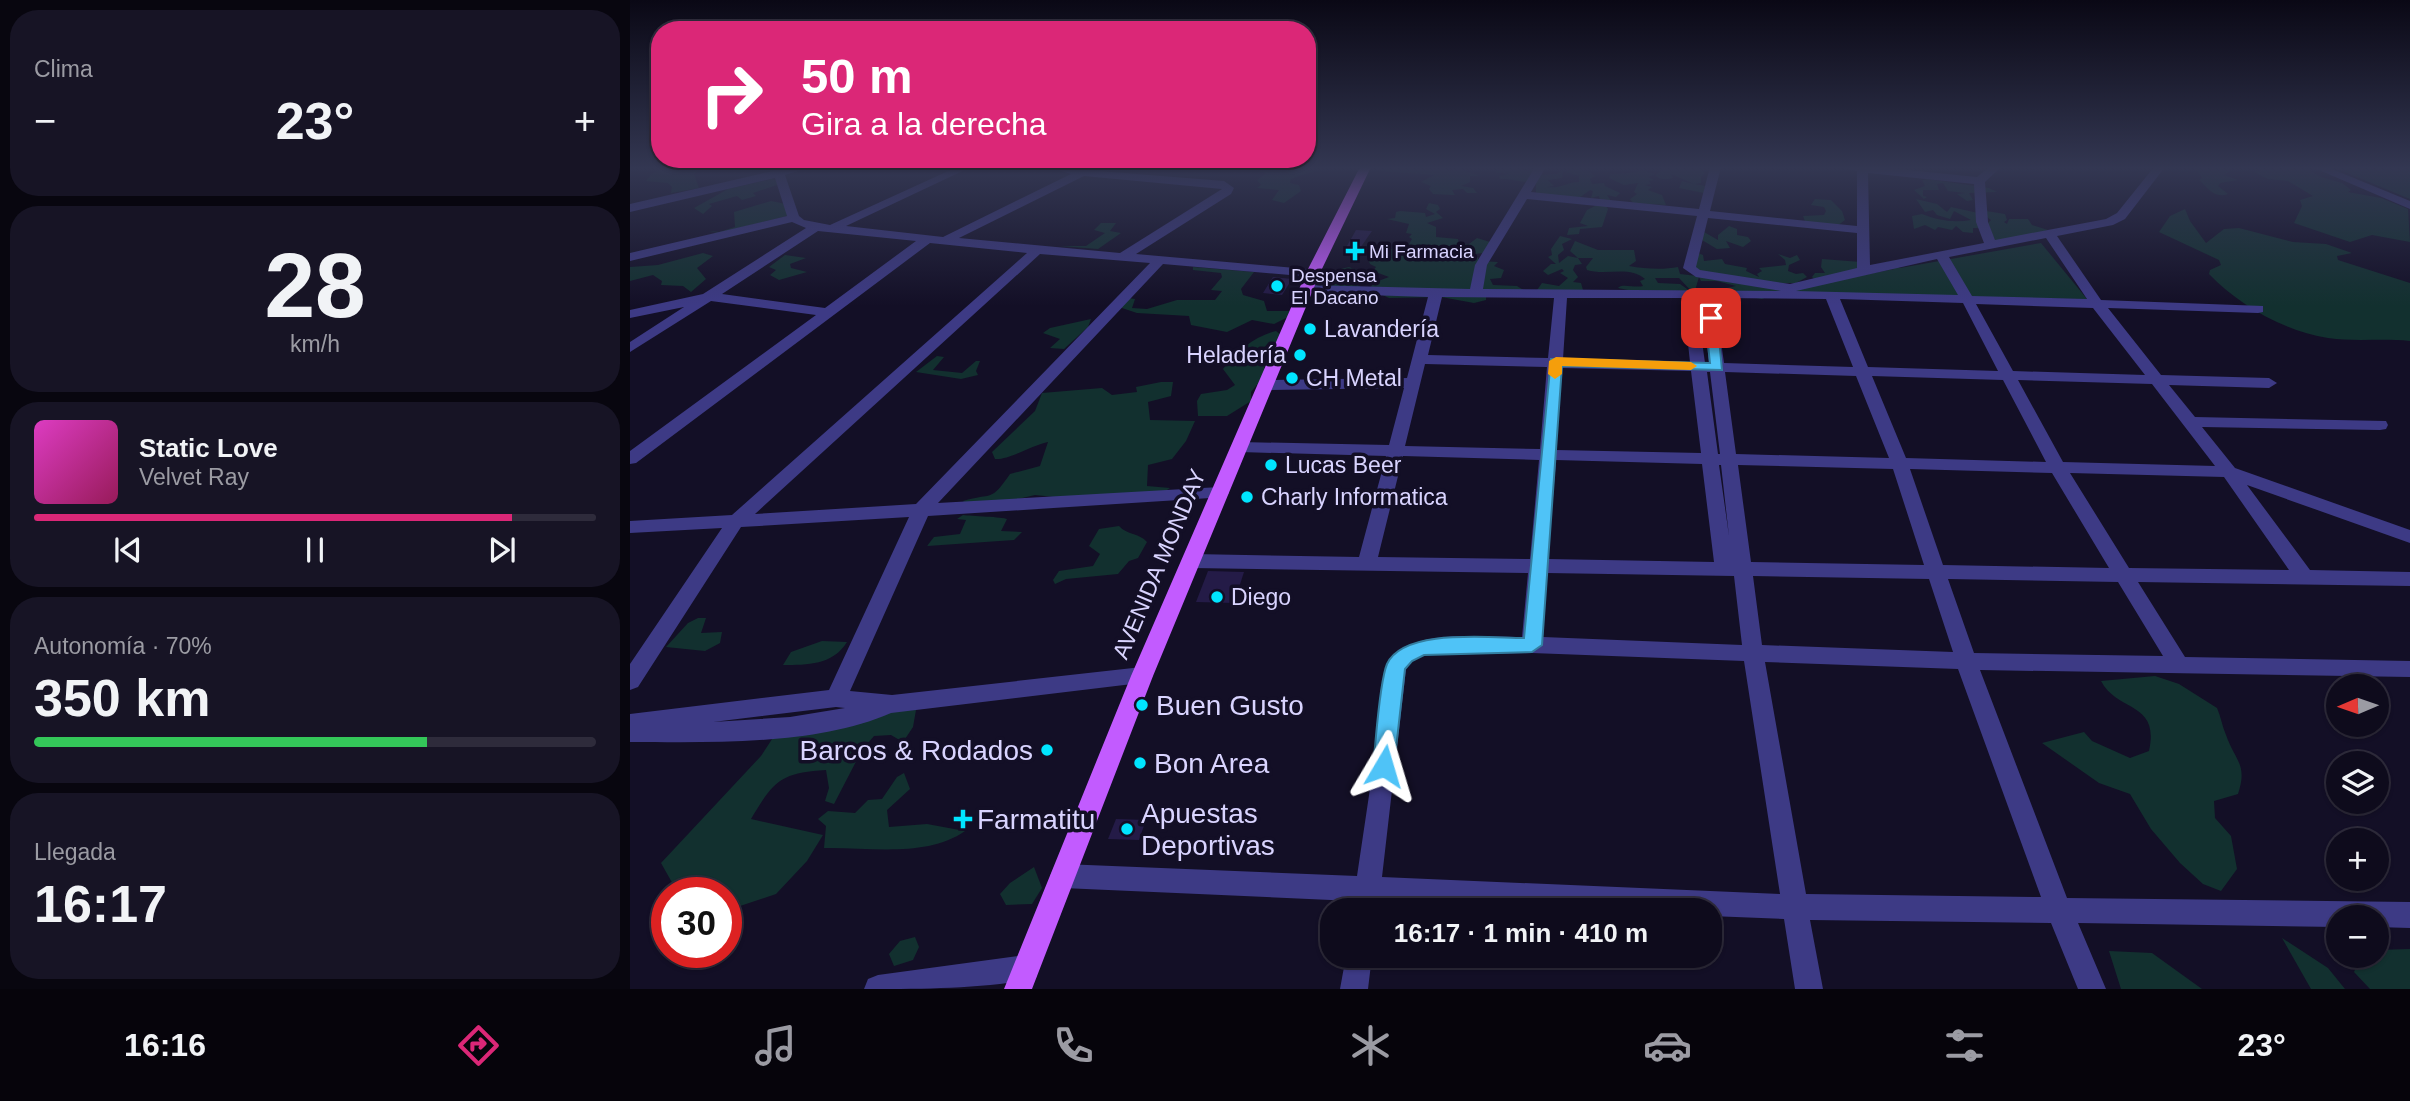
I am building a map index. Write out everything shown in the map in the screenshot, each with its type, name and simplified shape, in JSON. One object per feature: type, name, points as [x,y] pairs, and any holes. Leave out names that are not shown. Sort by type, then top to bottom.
[{"type":"main road","name":"AVENIDA MONDAY","points":[[1022,978],[1142,676],[1310,281],[1343,213]]},
{"type":"street","points":[[792,213],[800,223],[831,229],[1160,260],[1310,281],[1436,293],[1787,291],[1831,295],[2095,301],[2258,309]]},
{"type":"street","points":[[831,229],[866,213]]},
{"type":"street","points":[[946,240],[1000,213]]},
{"type":"street","points":[[1123,257],[1193,213]]},
{"type":"street","points":[[1476,293],[1481,265],[1513,213]]},
{"type":"street","points":[[1696,213],[1863,230]]},
{"type":"street","points":[[1863,213],[1864,270]]},
{"type":"street","points":[[1981,213],[1991,245]]},
{"type":"street","points":[[1704,214],[1689,268],[1691,270],[1787,291],[1864,270],[2050,234],[2119,218],[2123,213]]},
{"type":"street","points":[[630,257],[794,218]]},
{"type":"street","points":[[630,348],[816,227]]},
{"type":"street","points":[[2050,234],[2095,301],[2229,472],[2304,578]]},
{"type":"street","points":[[630,459],[928,239]]},
{"type":"street","points":[[630,681],[735,522],[1037,250]]},
{"type":"street","points":[[1941,255],[2057,467],[2180,666]]},
{"type":"street","points":[[836,698],[922,509],[1160,260]]},
{"type":"street","points":[[1367,563],[1436,293]]},
{"type":"street","points":[[1698,293],[1734,569],[1753,654],[1809,989]]},
{"type":"street","points":[[1532,645],[1561,294]]},
{"type":"street","points":[[1831,295],[1899,465],[1965,661],[2058,908],[2092,989]]},
{"type":"street","points":[[630,314],[710,297],[828,312]]},
{"type":"street","points":[[1419,359],[2269,383]]},
{"type":"street","points":[[1265,386],[1412,383]]},
{"type":"street","points":[[2191,422],[2381,425]]},
{"type":"street","points":[[1240,447],[2229,472],[2410,537]]},
{"type":"street","points":[[630,527],[1220,493]]},
{"type":"street","points":[[1192,561],[2410,579]]},
{"type":"street","points":[[1367,898],[1396,667],[1405,655],[1421,647],[1532,645],[1965,661],[2410,669]]},
{"type":"street","points":[[630,733],[737,730],[829,720],[892,704],[1142,676]]},
{"type":"street","points":[[630,723],[836,698],[892,704]]},
{"type":"street","points":[[1063,876],[1342,898]]},
{"type":"street","points":[[1722,906],[2058,908],[2410,915]]},
{"type":"street","points":[[1354,989],[1357,968]]},
{"type":"street","points":[[878,989],[1022,978]]},
{"type":"green space","points":[[734,213],[787,213],[787,216],[718,233],[709,231],[719,232],[735,227]]},
{"type":"green space","points":[[1396,213],[1425,213],[1426,217],[1435,214],[1443,218],[1427,223],[1436,227],[1436,237],[1458,239],[1459,244],[1469,244],[1477,238],[1490,242],[1483,253],[1475,254],[1480,261],[1498,262],[1494,266],[1504,270],[1501,278],[1490,279],[1493,285],[1517,286],[1525,291],[1486,297],[1486,300],[1474,303],[1441,297],[1389,298],[1370,289],[1373,283],[1389,277],[1373,271],[1376,267],[1370,264],[1367,257],[1386,256],[1393,247],[1406,249],[1412,239],[1409,237],[1412,234],[1406,233],[1409,224],[1387,219],[1395,218]]},
{"type":"green space","points":[[1585,213],[1607,213],[1602,227],[1580,229],[1579,234],[1567,235],[1569,228],[1588,226],[1580,223]]},
{"type":"green space","points":[[1843,213],[1845,220],[1837,226],[1806,224],[1803,216]]},
{"type":"green space","points":[[1936,213],[1953,213],[1950,219]]},
{"type":"green space","points":[[1958,213],[1978,213],[1981,228],[1973,228],[1973,233],[1963,232],[1956,226],[1952,230],[1938,227],[1935,230],[1925,225],[1914,229],[1912,216],[1922,214],[1945,220],[1971,220]]},
{"type":"green space","points":[[2187,213],[2206,243],[2224,229],[2239,228],[2293,242],[2326,244],[2352,253],[2337,256],[2338,260],[2410,283],[2410,341],[2328,338],[2279,323],[2234,297],[2209,274],[2210,270],[2221,265],[2219,260],[2159,232],[2170,216]]},
{"type":"green space","points":[[2299,213],[2408,213],[2410,242],[2372,235],[2350,242],[2294,223]]},
{"type":"green space","points":[[2005,214],[2007,220],[2004,222],[2007,224],[2009,219],[2028,219],[2032,225],[2048,230],[1997,244],[1987,224],[1991,220],[1984,215]]},
{"type":"green space","points":[[1101,223],[1116,223],[1110,231],[1121,233],[1098,249],[1060,246],[1086,246],[1105,233],[1094,230]]},
{"type":"green space","points":[[1729,226],[1737,229],[1737,235],[1748,237],[1751,241],[1743,247],[1726,241],[1730,248],[1717,249],[1702,240],[1704,232],[1718,240],[1718,235]]},
{"type":"green space","points":[[1560,236],[1572,239],[1562,244],[1564,250],[1558,255],[1559,263],[1568,256],[1578,258],[1582,264],[1575,265],[1573,270],[1578,277],[1573,282],[1581,283],[1583,290],[1537,290],[1542,283],[1559,286],[1568,278],[1560,273],[1564,271],[1562,269],[1548,275],[1543,271],[1551,264],[1556,264],[1548,257],[1552,255],[1551,249]]},
{"type":"green space","points":[[1575,241],[1598,250],[1634,250],[1636,261],[1629,266],[1654,269],[1678,267],[1680,274],[1697,276],[1691,270],[1698,253],[1703,255],[1704,261],[1722,259],[1725,264],[1747,268],[1746,271],[1759,277],[1757,274],[1762,271],[1759,268],[1786,265],[1785,260],[1778,254],[1790,258],[1797,255],[1800,260],[1789,265],[1788,271],[1803,273],[1807,277],[1796,283],[1784,283],[1782,291],[1762,299],[1713,291],[1736,286],[1717,281],[1701,281],[1699,277],[1694,294],[1679,278],[1655,278],[1658,283],[1680,284],[1690,291],[1668,298],[1618,288],[1643,286],[1640,281],[1645,279],[1632,273],[1587,270],[1586,267],[1593,258],[1578,258],[1570,251]]},
{"type":"green space","points":[[2041,243],[2087,299],[1798,296],[1793,289],[1814,279],[1812,277],[1815,273],[1825,273],[1821,267],[1822,259],[1861,262],[1864,275],[1894,269],[1886,261],[1900,268]]},
{"type":"green space","points":[[703,253],[713,256],[697,268],[706,279],[691,292],[683,286],[661,285],[662,281],[653,275],[630,281],[630,267],[658,265]]},
{"type":"green space","points":[[785,255],[806,258],[790,264],[791,268],[807,272],[779,280],[770,275],[776,270],[769,267]]},
{"type":"green space","points":[[1193,267],[1254,272],[1241,289],[1243,295],[1264,301],[1267,311],[1289,311],[1288,317],[1274,324],[1252,320],[1227,332],[1191,325],[1189,316],[1137,313],[1119,307],[1128,298],[1135,299],[1132,308],[1147,309],[1177,300],[1215,300],[1222,291],[1211,290],[1222,277],[1221,273],[1193,270]]},
{"type":"green space","points":[[1349,267],[1360,271],[1358,276],[1346,277],[1349,284],[1360,286],[1365,293],[1351,295],[1331,286],[1311,285],[1317,279],[1327,283],[1328,277],[1321,275],[1322,273]]},
{"type":"green space","points":[[1091,319],[1088,327],[1064,349],[1050,348],[1060,339],[1043,333],[1050,328]]},
{"type":"green space","points":[[1276,331],[1281,335],[1271,361],[1264,367],[1265,375],[1251,392],[1251,401],[1227,416],[1198,416],[1197,401],[1201,394],[1227,390],[1235,385],[1223,369],[1228,363],[1253,341]]},
{"type":"green space","points":[[937,356],[944,357],[933,370],[962,373],[976,361],[980,361],[976,371],[978,375],[961,379],[916,372]]},
{"type":"green space","points":[[1173,382],[1171,396],[1148,402],[1150,420],[1195,421],[1186,441],[1172,459],[1148,465],[1147,486],[1170,488],[1161,494],[1064,498],[1035,495],[997,504],[967,506],[963,501],[990,495],[1010,474],[1040,466],[1048,442],[1001,459],[995,459],[992,452],[1035,411],[1042,393],[1102,388],[1112,395],[1137,392],[1136,387]]},
{"type":"green space","points":[[963,515],[1007,519],[1001,531],[1022,532],[1014,540],[927,546],[934,537],[960,534],[966,520],[957,519]]},
{"type":"green space","points":[[1119,526],[1147,542],[1138,558],[1129,561],[1118,574],[1066,579],[1055,584],[1053,580],[1059,571],[1093,566],[1100,554],[1089,546],[1099,529]]},
{"type":"green space","points":[[698,618],[706,618],[701,633],[722,632],[720,643],[705,651],[666,647],[688,623]]},
{"type":"green space","points":[[822,641],[847,642],[834,655],[819,662],[783,665],[791,652]]},
{"type":"green space","points":[[2155,676],[2179,684],[2217,708],[2241,769],[2238,794],[2214,801],[2215,818],[2231,836],[2237,869],[2221,891],[2203,884],[2180,863],[2151,829],[2130,794],[2099,783],[2042,743],[2084,732],[2092,741],[2130,758],[2149,751],[2149,723],[2136,709],[2108,691],[2101,681]]},
{"type":"green space","points":[[916,710],[913,727],[903,742],[891,735],[874,736],[862,750],[834,804],[825,801],[829,788],[826,770],[799,773],[773,787],[751,819],[823,835],[807,861],[776,894],[742,905],[742,877],[669,877],[661,863],[761,756],[776,733],[885,711]]},
{"type":"green space","points":[[904,773],[910,789],[887,810],[889,827],[927,824],[965,831],[933,845],[916,848],[824,848],[826,826],[818,819],[828,811],[855,813],[868,800],[882,799],[897,777]]},
{"type":"green space","points":[[1034,867],[1042,888],[1032,904],[1006,905],[1000,894],[1010,883]]},
{"type":"green space","points":[[915,937],[919,947],[913,960],[894,966],[889,954],[900,941]]},
{"type":"green space","points":[[2282,938],[2328,968],[2345,989],[2311,989]]},
{"type":"green space","points":[[2410,949],[2410,989],[2370,989],[2354,972],[2356,968],[2389,968],[2389,950]]},
{"type":"green space","points":[[2109,951],[2152,953],[2202,989],[2121,989]]},
{"type":"building","points":[[1356,230],[1372,231],[1356,254],[1343,253]]},
{"type":"building","name":"Despensa El Dacano","points":[[1273,277],[1292,279],[1282,295],[1263,293]]},
{"type":"building","points":[[1208,571],[1244,572],[1234,603],[1196,602]]},
{"type":"building","name":"Apuestas Deportivas","points":[[1116,819],[1146,820],[1139,840],[1108,839]]},
{"type":"slow traffic","points":[[1555,374],[1556,361],[1691,366]]},
{"type":"place","name":"Mi Farmacia","points":[[1355,251]]},
{"type":"place","name":"Despensa El Dacano","points":[[1277,286]]},
{"type":"place","name":"Lavandería","points":[[1310,329]]},
{"type":"place","name":"Heladería","points":[[1300,355]]},
{"type":"place","name":"CH Metal","points":[[1292,378]]},
{"type":"place","name":"Lucas Beer","points":[[1271,465]]},
{"type":"place","name":"Charly Informatica","points":[[1247,497]]},
{"type":"place","name":"Diego","points":[[1217,597]]},
{"type":"place","name":"Buen Gusto","points":[[1142,705]]},
{"type":"place","name":"Barcos & Rodados","points":[[1047,750]]},
{"type":"place","name":"Bon Area","points":[[1140,763]]},
{"type":"place","name":"Farmatitu","points":[[963,819]]},
{"type":"place","name":"Apuestas Deportivas","points":[[1127,829]]},
{"type":"route","points":[[1384,766],[1396,667],[1405,655],[1421,647],[1532,645],[1556,361],[1717,367],[1711,318]]}]
